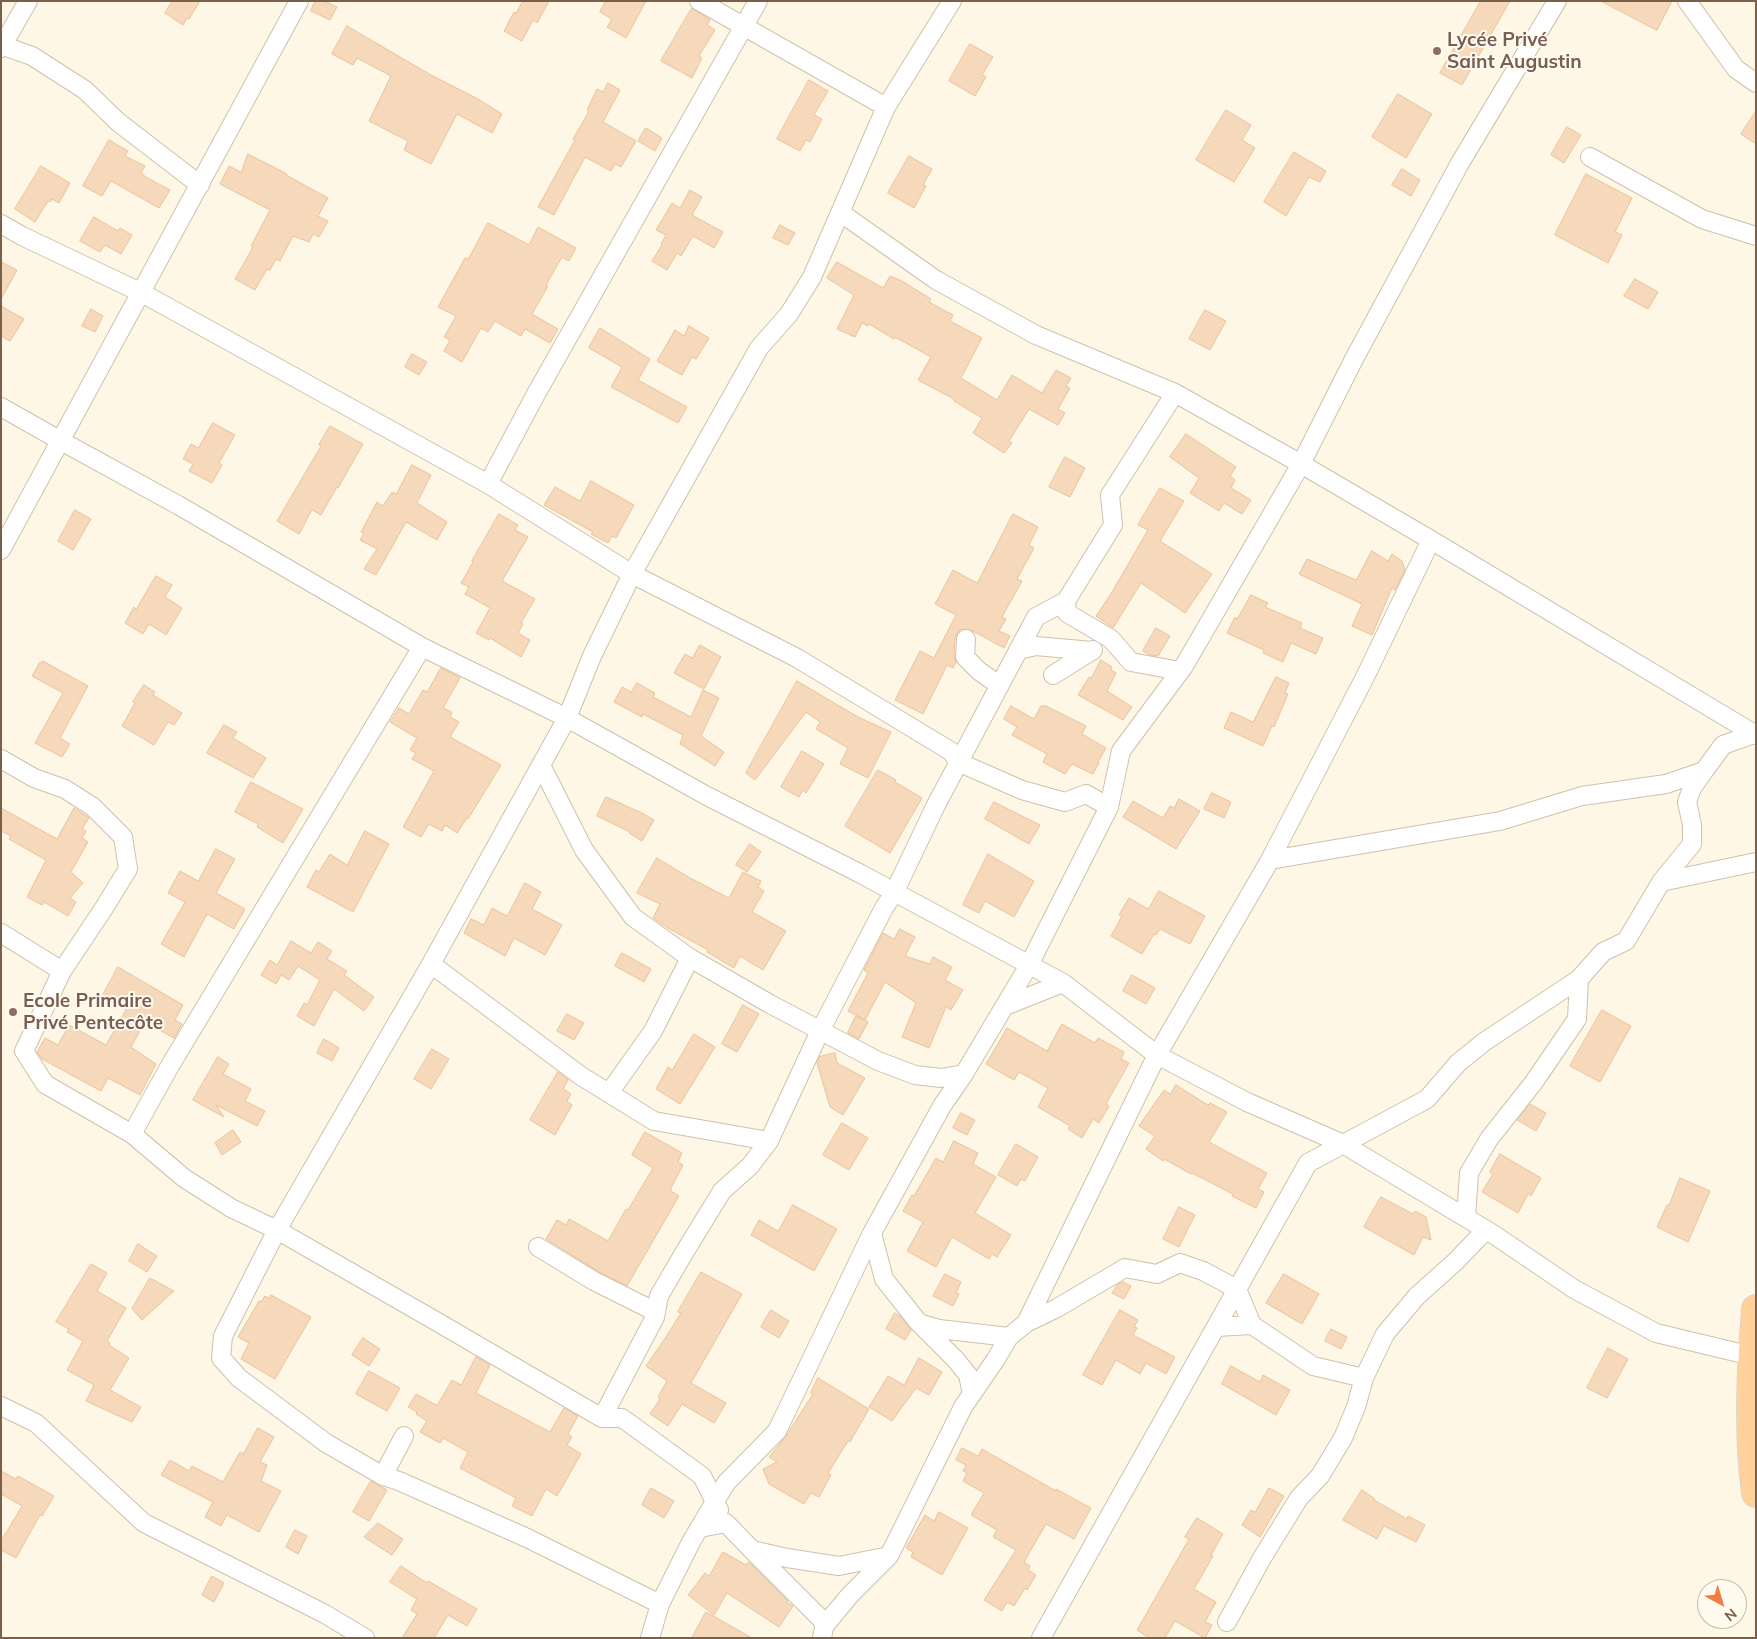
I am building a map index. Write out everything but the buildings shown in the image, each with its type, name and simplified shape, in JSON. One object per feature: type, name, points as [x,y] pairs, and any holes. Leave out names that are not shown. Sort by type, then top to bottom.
[{"type":"highway","points":[[1756,1309],[1753,1370],[1756,1493]]},
{"type":"street","points":[[28,1],[2,46],[32,56],[85,90],[118,122],[200,185]]},
{"type":"street","points":[[1,550],[299,1]]},
{"type":"street","points":[[699,1],[886,107]]},
{"type":"street","points":[[488,484],[536,394],[758,1]]},
{"type":"street","points":[[660,1604],[527,1538],[399,1481],[383,1476],[326,1443],[239,1378],[221,1358],[223,1336],[276,1230],[431,964],[567,718],[592,656],[632,574],[759,348],[789,314],[812,278],[886,107],[952,1]]},
{"type":"street","points":[[650,1638],[660,1604],[700,1528],[726,1483],[777,1431],[872,1233],[942,1106],[964,1074],[1029,965],[1109,807],[1121,751],[1180,671],[1301,464],[1354,358],[1460,163],[1557,1]]},
{"type":"street","points":[[1688,1],[1736,69],[1756,83]]},
{"type":"street","points":[[1590,157],[1702,219],[1756,236]]},
{"type":"street","points":[[841,213],[936,280],[1036,335],[1175,393],[1431,540],[1755,734]]},
{"type":"street","points":[[1,224],[22,236],[142,293],[488,484],[632,574],[797,658],[952,752],[958,762],[1022,790],[1065,802],[1086,794],[1109,807]]},
{"type":"street","points":[[602,1418],[656,1317],[658,1296],[722,1191],[750,1166],[769,1141],[820,1031],[894,892],[936,804],[1036,617],[1066,601],[1113,525],[1110,495],[1175,393]]},
{"type":"street","points":[[1,407],[178,505],[422,648],[567,718],[707,796],[861,874],[1063,983],[1157,1055],[1247,1102],[1343,1144],[1486,1230],[1574,1289],[1656,1333],[1753,1370]]},
{"type":"street","points":[[1026,1322],[1157,1055],[1270,860],[1365,676],[1431,540]]},
{"type":"street","points":[[1066,601],[1067,613],[1111,639],[1131,662],[1180,671]]},
{"type":"street","points":[[966,639],[965,657],[979,671],[999,685]]},
{"type":"street","points":[[1053,676],[1111,639]]},
{"type":"street","points":[[1018,650],[1036,646],[1092,651]]},
{"type":"street","points":[[132,1134],[170,1064],[422,648]]},
{"type":"street","points":[[1042,1638],[1308,1163],[1427,1099],[1458,1064],[1484,1042],[1579,979],[1603,952],[1626,941],[1660,882],[1692,844],[1692,825],[1687,802],[1692,788],[1724,744],[1755,734]]},
{"type":"street","points":[[1,759],[34,778],[65,789],[93,807],[123,837],[128,869],[62,971],[24,1051],[45,1084],[132,1134],[184,1178],[231,1208],[276,1230],[602,1418],[622,1418],[702,1476],[726,1523],[824,1631],[850,1595],[889,1556],[964,1407],[1009,1337],[1026,1322],[1057,1308],[1125,1268],[1157,1274],[1180,1263],[1203,1271],[1237,1290],[1252,1325],[1314,1366],[1364,1378]]},
{"type":"street","points":[[541,765],[584,850],[633,917],[690,958],[820,1031],[878,1061],[915,1075],[941,1078],[964,1074]]},
{"type":"street","points":[[1270,860],[1500,821],[1582,796],[1666,784],[1704,771]]},
{"type":"street","points":[[1660,882],[1756,862]]},
{"type":"street","points":[[1,934],[62,971]]},
{"type":"street","points":[[609,1093],[653,1031],[690,958]]},
{"type":"street","points":[[431,964],[581,1076],[654,1120],[769,1141]]},
{"type":"street","points":[[1466,1218],[1469,1173],[1489,1139],[1534,1082],[1577,1019],[1579,979]]},
{"type":"street","points":[[1004,1006],[1063,983]]},
{"type":"street","points":[[1227,1622],[1262,1558],[1299,1498],[1320,1476],[1342,1438],[1356,1407],[1364,1378],[1386,1334],[1417,1296],[1455,1262],[1486,1230]]},
{"type":"street","points":[[872,1233],[884,1279],[918,1323],[956,1360],[968,1375],[972,1394]]},
{"type":"street","points":[[538,1247],[594,1281],[656,1312]]},
{"type":"street","points":[[918,1323],[939,1329],[1009,1337]]},
{"type":"street","points":[[1216,1327],[1252,1325]]},
{"type":"street","points":[[1,1406],[36,1423],[144,1523],[318,1611],[366,1638]]},
{"type":"street","points":[[383,1476],[404,1436]]},
{"type":"street","points":[[700,1528],[726,1523]]},
{"type":"street","points":[[752,1550],[787,1558],[840,1566],[889,1556]]},
{"type":"place","name":"Lycée Privé Saint Augustin","points":[[1437,51]]},
{"type":"place","name":"Ecole Primaire Privé Pentecôte","points":[[13,1012]]}]
